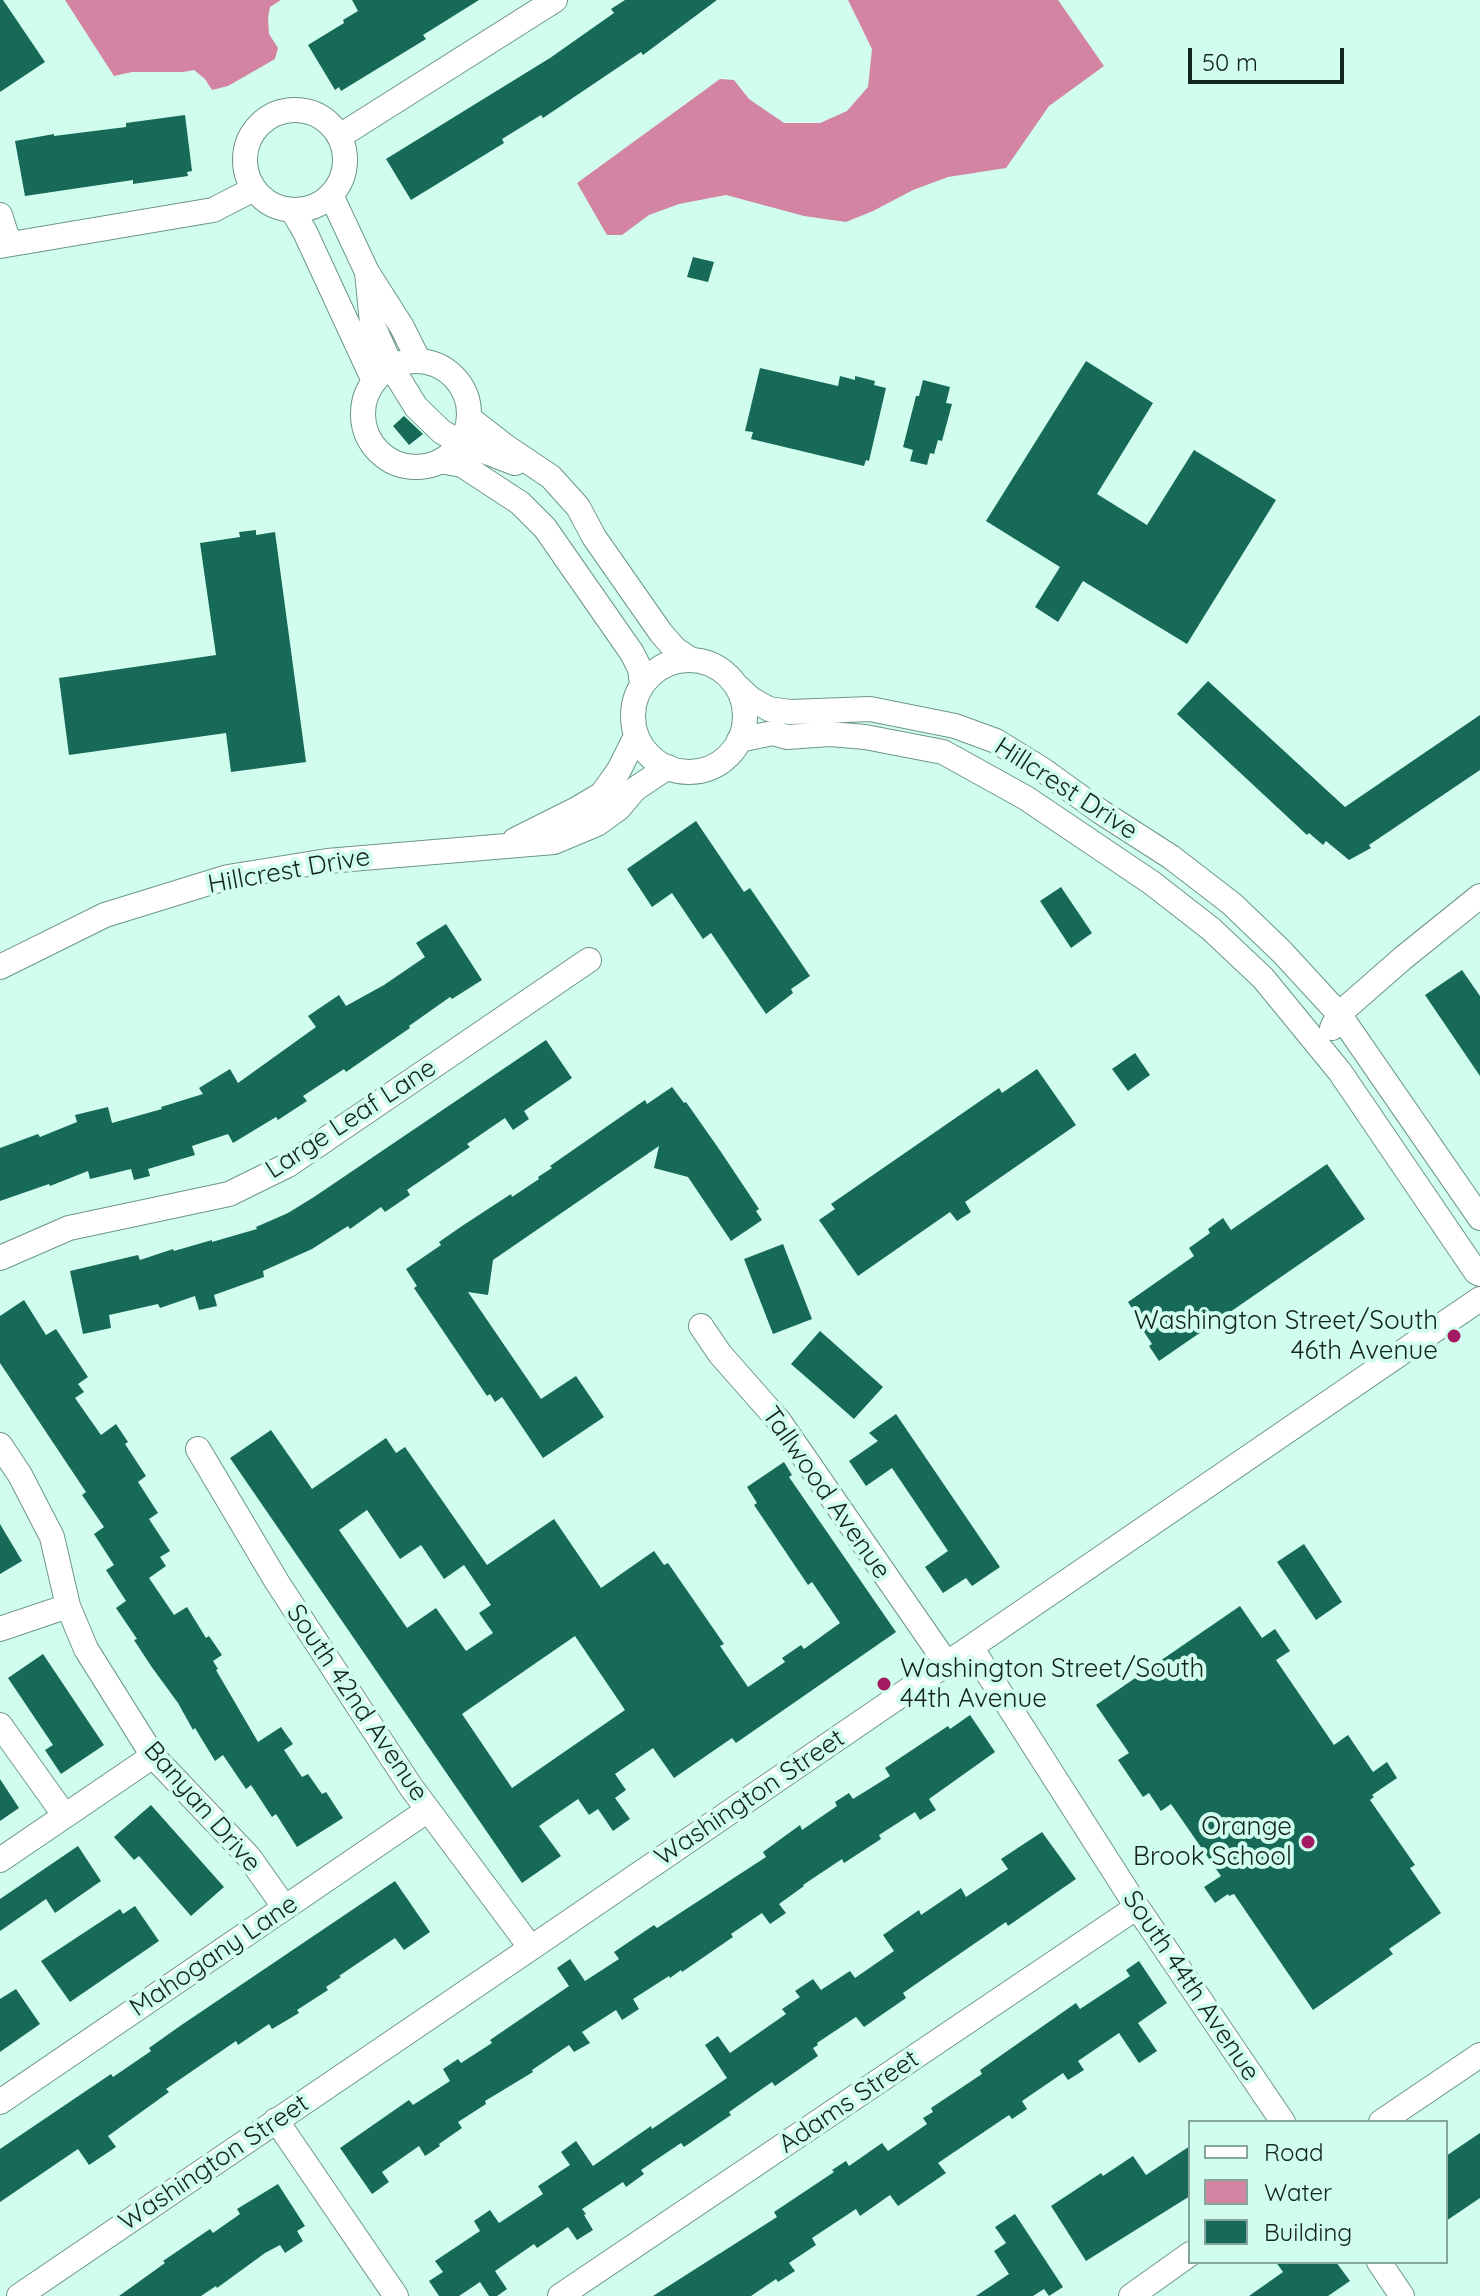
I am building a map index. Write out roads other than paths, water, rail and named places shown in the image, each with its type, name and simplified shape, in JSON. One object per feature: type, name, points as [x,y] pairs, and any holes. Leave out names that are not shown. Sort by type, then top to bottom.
[{"type":"street","points":[[340,136],[555,0]]},
{"type":"street","points":[[300,109],[316,113],[330,123],[340,136],[345,151],[345,167],[331,195],[319,204],[292,210],[271,204],[254,189],[246,175],[244,158],[247,142],[268,117],[283,110],[300,109]]},
{"type":"street","points":[[0,215],[5,245],[213,210],[254,189]]},
{"type":"street","points":[[331,195],[367,272],[402,327],[419,361]]},
{"type":"street","points":[[292,210],[383,374],[442,432],[551,477]]},
{"type":"street","points":[[367,272],[372,323],[383,374]]},
{"type":"street","points":[[419,361],[450,373],[468,401],[469,418],[465,435],[455,450],[440,461],[423,467],[404,466],[387,459],[374,447],[365,431],[362,413],[366,396],[383,374],[402,363],[419,361]]},
{"type":"street","points":[[469,418],[551,477],[578,507],[594,537],[661,633],[675,649],[690,659]]},
{"type":"street","points":[[440,461],[462,465],[520,503],[545,528],[632,653],[640,669],[642,684]]},
{"type":"street","points":[[642,684],[655,671],[671,662],[690,659]]},
{"type":"street","name":"Hillcrest Drive","points":[[690,659],[708,663],[725,672],[751,699],[769,709],[790,712],[870,709],[955,726],[996,741],[1171,857],[1232,904],[1339,1014],[1480,1218]]},
{"type":"street","name":"Hillcrest Drive","points":[[498,848],[602,794],[619,770],[636,736],[632,719],[642,684]]},
{"type":"street","points":[[636,736],[645,752],[660,764],[677,771],[695,772],[713,766],[728,756],[739,740],[745,722],[744,704],[737,686]]},
{"type":"street","name":"Hillcrest Drive","points":[[739,740],[773,733],[787,737],[830,734],[865,737],[943,752],[1026,798],[1152,883],[1211,929],[1263,978],[1321,1047],[1480,1274]]},
{"type":"street","name":"Hillcrest Drive","points":[[0,967],[105,915],[228,877],[327,861],[554,842],[586,829],[619,808],[635,789],[668,767]]},
{"type":"street","points":[[1321,1047],[1339,1014],[1480,896]]},
{"type":"street","name":"Large Leaf Lane","points":[[0,1258],[69,1228],[229,1194],[288,1165],[589,960]]},
{"type":"street","name":"Washington Street","points":[[19,2296],[1480,1299]]},
{"type":"street","name":"Tallwood Avenue","points":[[701,1326],[720,1354],[779,1421],[947,1664]]},
{"type":"street","name":"Banyan Drive","points":[[0,1445],[20,1475],[52,1537],[68,1606],[86,1649],[153,1756],[249,1857],[285,1908]]},
{"type":"street","name":"South 42nd Avenue","points":[[198,1449],[277,1582],[428,1810],[531,1948]]},
{"type":"street","points":[[0,1629],[68,1606]]},
{"type":"street","name":"South 44th Avenue","points":[[971,1647],[1137,1907],[1282,2120]]},
{"type":"street","points":[[0,1726],[65,1816]]},
{"type":"street","points":[[0,1860],[153,1756]]},
{"type":"street","name":"Mahogany Lane","points":[[0,2102],[428,1810]]},
{"type":"street","name":"Adams Street","points":[[560,2296],[1137,1907]]},
{"type":"street","points":[[1384,2120],[1480,2055]]},
{"type":"street","points":[[276,2120],[396,2296]]},
{"type":"street","points":[[1131,2296],[1188,2255]]},
{"type":"street","points":[[1380,2264],[1402,2296]]},
{"type":"water","points":[[65,0],[281,0],[270,7],[268,18],[269,34],[278,48],[275,59],[228,86],[212,90],[194,70],[132,72],[114,76]]},
{"type":"water","points":[[848,0],[1058,0],[1104,66],[1049,106],[1006,168],[948,177],[846,222],[804,216],[726,195],[679,204],[649,215],[622,235],[607,235],[577,183],[720,79],[734,80],[749,99],[784,123],[820,123],[847,111],[868,87],[872,49]]},
{"type":"place","name":"Washington Street/South 46th Avenue","points":[[1454,1336]]},
{"type":"place","name":"Washington Street/South 44th Avenue","points":[[884,1684]]},
{"type":"place","name":"Orange Brook School","points":[[1308,1842]]}]
